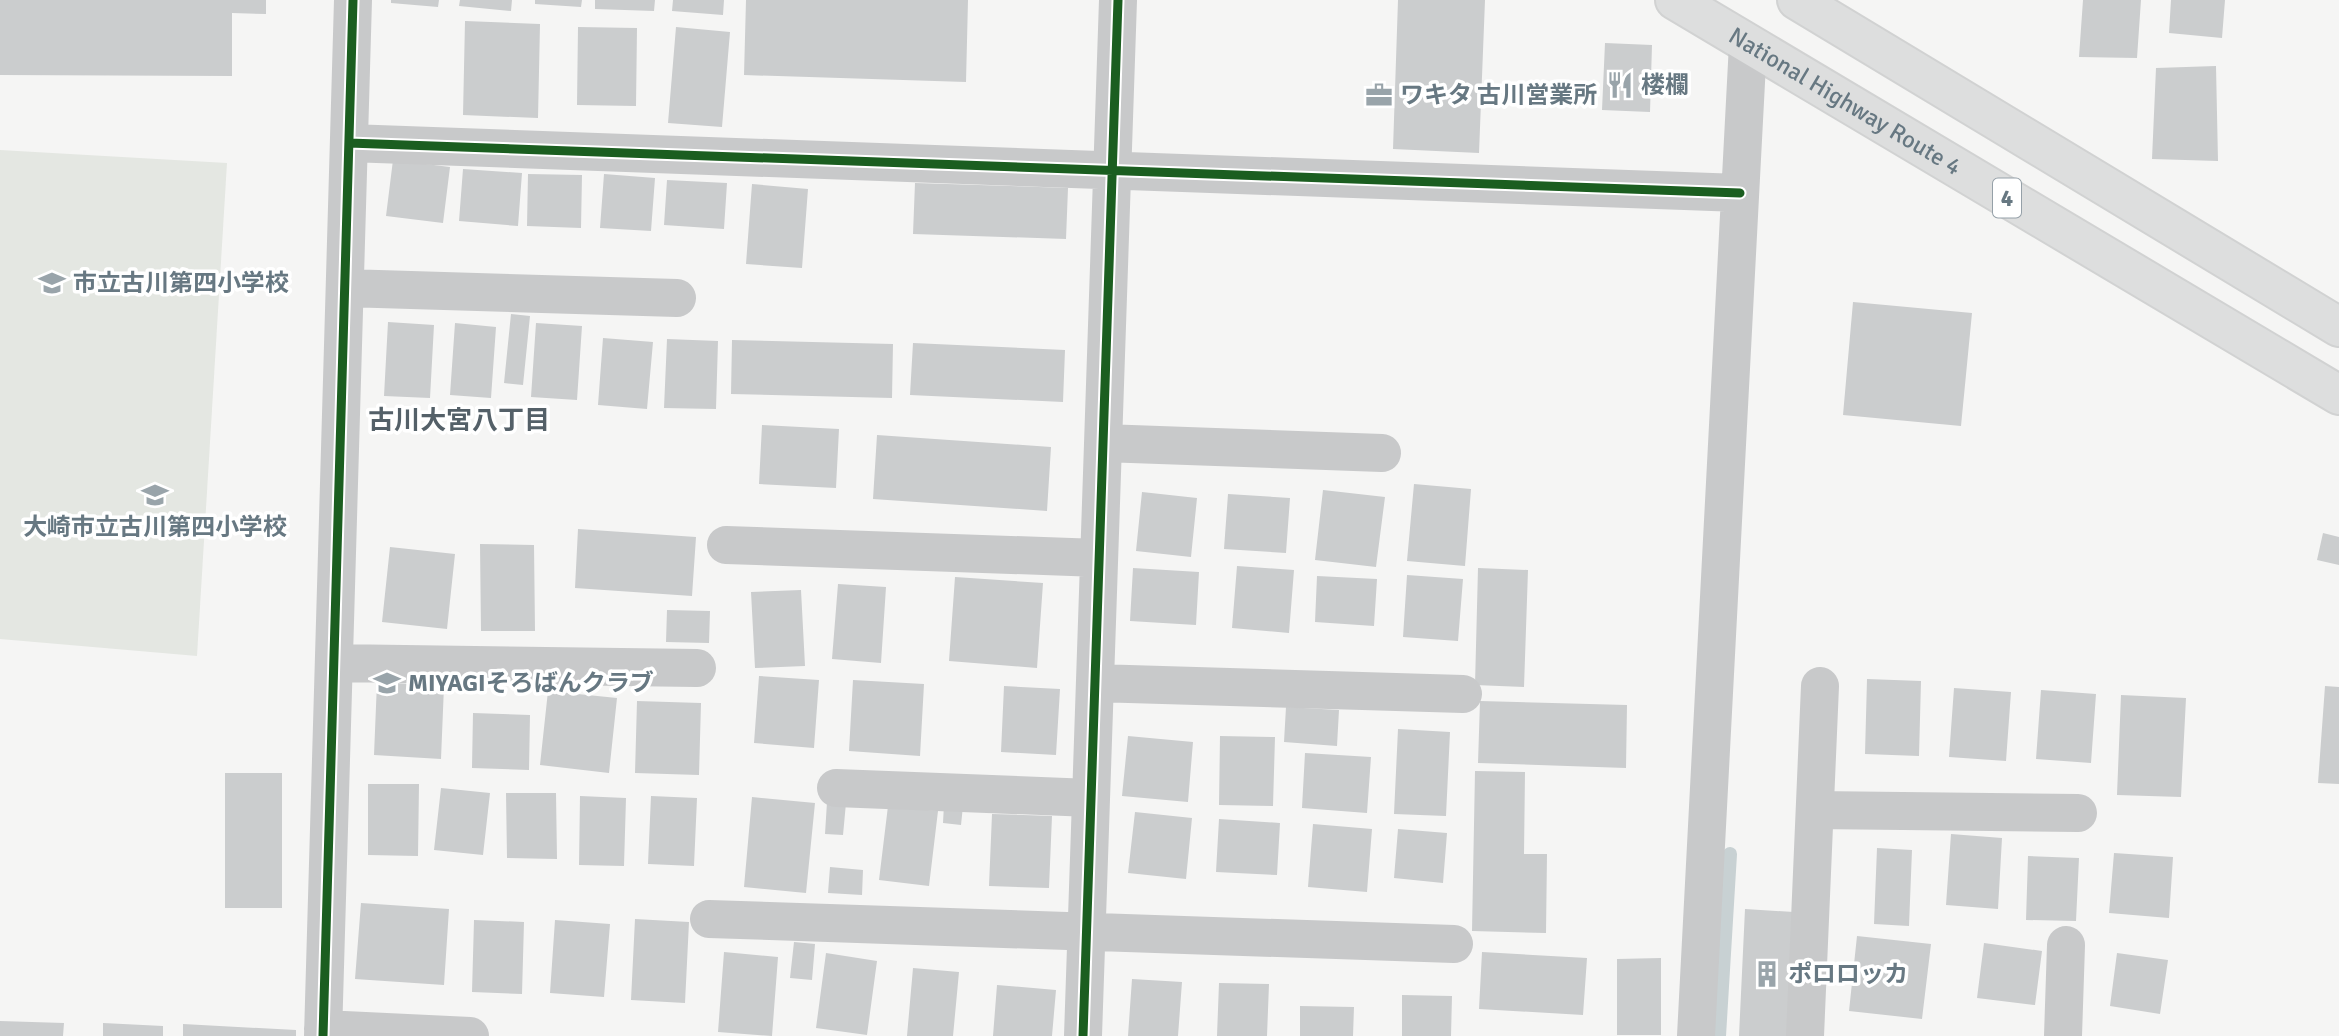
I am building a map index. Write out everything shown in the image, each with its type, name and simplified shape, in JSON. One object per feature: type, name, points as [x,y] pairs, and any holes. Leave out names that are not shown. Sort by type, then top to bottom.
[{"type":"highway","name":"National Highway Route 4","points":[[1675,0],[2339,395]]},
{"type":"highway","points":[[1797,0],[1841,12],[2339,327]]},
{"type":"street","points":[[353,0],[323,1032],[470,1036]]},
{"type":"street","points":[[1083,1036],[1118,0]]},
{"type":"street","points":[[1696,1036],[1748,44]]},
{"type":"street","points":[[349,143],[1740,192]]},
{"type":"street","points":[[345,288],[677,298]]},
{"type":"street","points":[[1103,443],[1382,453]]},
{"type":"street","points":[[726,545],[1099,558]]},
{"type":"street","points":[[334,663],[697,668]]},
{"type":"street","points":[[1095,682],[1463,694]]},
{"type":"street","points":[[1805,1036],[1820,686]]},
{"type":"street","points":[[836,788],[1091,798]]},
{"type":"street","points":[[1815,810],[2078,813]]},
{"type":"street","points":[[709,919],[1454,944]]},
{"type":"street","points":[[2063,1036],[2066,945]]},
{"type":"shaded area","points":[[0,150],[227,163],[197,656],[0,639]]},
{"type":"building","points":[[0,0],[266,0],[266,14],[232,13],[232,76],[0,75]]},
{"type":"building","points":[[391,0],[439,0],[438,7],[391,3]]},
{"type":"building","points":[[460,0],[512,0],[511,11],[459,6]]},
{"type":"building","points":[[535,0],[582,0],[581,7],[535,4]]},
{"type":"building","points":[[595,0],[655,0],[654,11],[595,9]]},
{"type":"building","points":[[673,0],[724,0],[723,15],[672,11]]},
{"type":"building","points":[[746,0],[968,0],[966,82],[744,75]]},
{"type":"building","points":[[1398,0],[1485,0],[1479,153],[1393,149]]},
{"type":"building","points":[[2083,0],[2141,0],[2137,58],[2079,57]]},
{"type":"building","points":[[2171,0],[2225,0],[2222,38],[2169,33]]},
{"type":"building","points":[[465,21],[540,24],[538,118],[463,115]]},
{"type":"building","points":[[578,27],[637,28],[636,106],[577,105]]},
{"type":"building","points":[[676,27],[730,32],[722,127],[668,123]]},
{"type":"building","points":[[1605,43],[1652,45],[1650,112],[1602,110]]},
{"type":"building","points":[[2216,66],[2218,161],[2152,159],[2156,68]]},
{"type":"building","points":[[393,160],[450,167],[443,223],[386,216]]},
{"type":"building","points":[[463,169],[522,173],[518,226],[459,221]]},
{"type":"building","points":[[528,174],[582,175],[581,228],[527,226]]},
{"type":"building","points":[[604,174],[655,178],[651,231],[600,228]]},
{"type":"building","points":[[667,180],[727,183],[724,229],[664,225]]},
{"type":"building","points":[[915,183],[1068,188],[1066,239],[913,234]]},
{"type":"building","points":[[752,184],[808,189],[802,268],[746,264]]},
{"type":"building","points":[[1853,302],[1972,313],[1961,426],[1843,415]]},
{"type":"building","points":[[511,314],[530,316],[523,385],[504,383]]},
{"type":"building","points":[[388,322],[434,325],[430,398],[384,396]]},
{"type":"building","points":[[455,323],[496,327],[491,398],[450,395]]},
{"type":"building","points":[[536,323],[582,326],[577,400],[531,397]]},
{"type":"building","points":[[603,338],[653,342],[647,409],[598,405]]},
{"type":"building","points":[[667,339],[718,341],[716,409],[664,408]]},
{"type":"building","points":[[732,340],[893,344],[892,398],[731,394]]},
{"type":"building","points":[[913,343],[1065,350],[1063,402],[910,395]]},
{"type":"building","points":[[762,425],[839,429],[836,488],[759,484]]},
{"type":"building","points":[[877,435],[1051,447],[1047,511],[873,499]]},
{"type":"building","points":[[1414,484],[1471,489],[1465,566],[1407,561]]},
{"type":"building","points":[[1323,490],[1385,497],[1376,567],[1315,560]]},
{"type":"building","points":[[1142,492],[1197,498],[1191,557],[1136,551]]},
{"type":"building","points":[[1228,494],[1290,498],[1286,553],[1224,549]]},
{"type":"building","points":[[578,529],[696,537],[692,596],[575,588]]},
{"type":"building","points":[[2323,533],[2339,537],[2339,565],[2317,560]]},
{"type":"building","points":[[480,544],[534,545],[535,631],[481,631]]},
{"type":"building","points":[[390,547],[455,554],[447,629],[382,622]]},
{"type":"building","points":[[1237,566],[1294,570],[1289,633],[1232,628]]},
{"type":"building","points":[[1133,568],[1199,572],[1196,625],[1130,621]]},
{"type":"building","points":[[1478,568],[1528,570],[1524,687],[1475,685]]},
{"type":"building","points":[[1407,575],[1463,579],[1458,641],[1403,637]]},
{"type":"building","points":[[1317,576],[1377,579],[1374,626],[1315,622]]},
{"type":"building","points":[[955,577],[1043,583],[1037,668],[949,661]]},
{"type":"building","points":[[838,584],[886,587],[881,663],[832,659]]},
{"type":"building","points":[[801,590],[805,666],[755,668],[751,592]]},
{"type":"building","points":[[667,610],[710,611],[709,643],[666,642]]},
{"type":"building","points":[[759,676],[819,680],[814,748],[754,743]]},
{"type":"building","points":[[1867,679],[1921,681],[1919,756],[1865,754]]},
{"type":"building","points":[[853,680],[924,684],[920,756],[849,751]]},
{"type":"building","points":[[377,682],[444,686],[441,759],[374,755]]},
{"type":"building","points":[[1004,686],[1060,689],[1056,755],[1001,752]]},
{"type":"building","points":[[2325,686],[2339,687],[2339,784],[2318,783]]},
{"type":"building","points":[[1954,688],[2011,692],[2006,761],[1949,757]]},
{"type":"building","points":[[2041,690],[2096,694],[2091,763],[2036,759]]},
{"type":"building","points":[[548,691],[617,698],[609,773],[540,765]]},
{"type":"building","points":[[2121,695],[2186,698],[2181,797],[2117,795]]},
{"type":"building","points":[[637,701],[701,703],[699,775],[635,773]]},
{"type":"building","points":[[1480,701],[1627,705],[1626,768],[1478,763]]},
{"type":"building","points":[[1286,707],[1339,710],[1337,746],[1284,742]]},
{"type":"building","points":[[473,713],[530,715],[529,770],[472,768]]},
{"type":"building","points":[[1398,729],[1450,732],[1446,816],[1394,814]]},
{"type":"building","points":[[1128,736],[1193,742],[1188,802],[1122,796]]},
{"type":"building","points":[[1220,736],[1275,737],[1273,806],[1219,805]]},
{"type":"building","points":[[1305,753],[1371,757],[1367,813],[1302,808]]},
{"type":"building","points":[[1475,771],[1525,772],[1524,854],[1547,854],[1546,933],[1472,931]]},
{"type":"building","points":[[225,773],[282,773],[282,908],[225,908]]},
{"type":"building","points":[[368,784],[419,784],[418,856],[368,855]]},
{"type":"building","points":[[441,788],[490,793],[483,855],[434,850]]},
{"type":"building","points":[[506,793],[556,793],[557,859],[507,858]]},
{"type":"building","points":[[580,796],[626,798],[624,866],[579,865]]},
{"type":"building","points":[[651,796],[697,798],[694,866],[648,864]]},
{"type":"building","points":[[752,797],[815,803],[806,893],[744,887]]},
{"type":"building","points":[[827,802],[846,803],[843,835],[825,834]]},
{"type":"building","points":[[944,804],[963,806],[961,825],[943,823]]},
{"type":"building","points":[[888,806],[938,811],[929,886],[879,880]]},
{"type":"building","points":[[1135,812],[1192,818],[1186,879],[1128,873]]},
{"type":"building","points":[[992,814],[1052,816],[1049,888],[989,886]]},
{"type":"building","points":[[1219,819],[1280,823],[1277,875],[1216,872]]},
{"type":"building","points":[[1313,824],[1372,829],[1367,892],[1308,887]]},
{"type":"building","points":[[1398,829],[1447,833],[1443,883],[1394,878]]},
{"type":"building","points":[[1951,834],[2002,838],[1998,909],[1946,905]]},
{"type":"building","points":[[1877,848],[1912,850],[1909,926],[1874,924]]},
{"type":"building","points":[[2114,853],[2173,857],[2169,918],[2109,913]]},
{"type":"building","points":[[2028,856],[2079,858],[2076,921],[2026,920]]},
{"type":"building","points":[[830,867],[863,870],[862,895],[828,893]]},
{"type":"building","points":[[361,903],[449,909],[444,985],[355,979]]},
{"type":"building","name":"ポロロッカ","points":[[1745,909],[1794,912],[1789,1036],[1739,1036]]},
{"type":"building","points":[[635,919],[689,922],[685,1003],[631,1000]]},
{"type":"building","points":[[474,920],[524,922],[522,994],[472,992]]},
{"type":"building","points":[[555,920],[610,924],[604,997],[550,993]]},
{"type":"building","points":[[1857,936],[1931,944],[1922,1019],[1849,1011]]},
{"type":"building","points":[[794,942],[815,944],[812,980],[790,978]]},
{"type":"building","points":[[1984,943],[2042,951],[2035,1005],[1977,998]]},
{"type":"building","points":[[724,952],[778,957],[772,1036],[718,1032]]},
{"type":"building","points":[[1482,952],[1587,958],[1583,1015],[1479,1009]]},
{"type":"building","points":[[826,953],[877,961],[867,1035],[816,1028]]},
{"type":"building","points":[[2117,953],[2168,960],[2160,1014],[2110,1006]]},
{"type":"building","points":[[1661,958],[1661,1035],[1617,1035],[1617,959]]},
{"type":"building","points":[[913,968],[959,972],[953,1036],[907,1036]]},
{"type":"building","points":[[1132,979],[1182,982],[1178,1036],[1128,1036]]},
{"type":"building","points":[[1219,983],[1269,984],[1267,1036],[1217,1036]]},
{"type":"building","points":[[997,985],[1056,990],[1052,1036],[993,1036]]},
{"type":"building","points":[[1402,995],[1452,996],[1451,1036],[1402,1036]]},
{"type":"building","points":[[1300,1006],[1354,1007],[1353,1036],[1300,1036]]},
{"type":"building","points":[[0,1021],[64,1023],[63,1036],[0,1036]]},
{"type":"building","points":[[103,1023],[163,1026],[163,1036],[103,1036]]},
{"type":"building","points":[[183,1024],[296,1030],[296,1036],[183,1036]]},
{"type":"waterway","points":[[1719,1036],[1730,854]]},
{"type":"cycle path","points":[[323,1036],[353,0]]},
{"type":"cycle path","points":[[1083,1036],[1118,0]]},
{"type":"cycle path","points":[[349,143],[1740,193]]},
{"type":"place","name":"楼欄","points":[[1620,85]]},
{"type":"place","name":"ワキタ 古川営業所","points":[[1379,95]]},
{"type":"place","name":"市立古川第四小学校","points":[[52,283]]},
{"type":"place","name":"大崎市立古川第四小学校","points":[[155,495]]},
{"type":"place","name":"MIYAGIそろばんクラブ","points":[[387,683]]},
{"type":"place","name":"ポロロッカ","points":[[1767,974]]},
{"type":"district","name":"古川大宮八丁目","points":[[459,421]]}]
